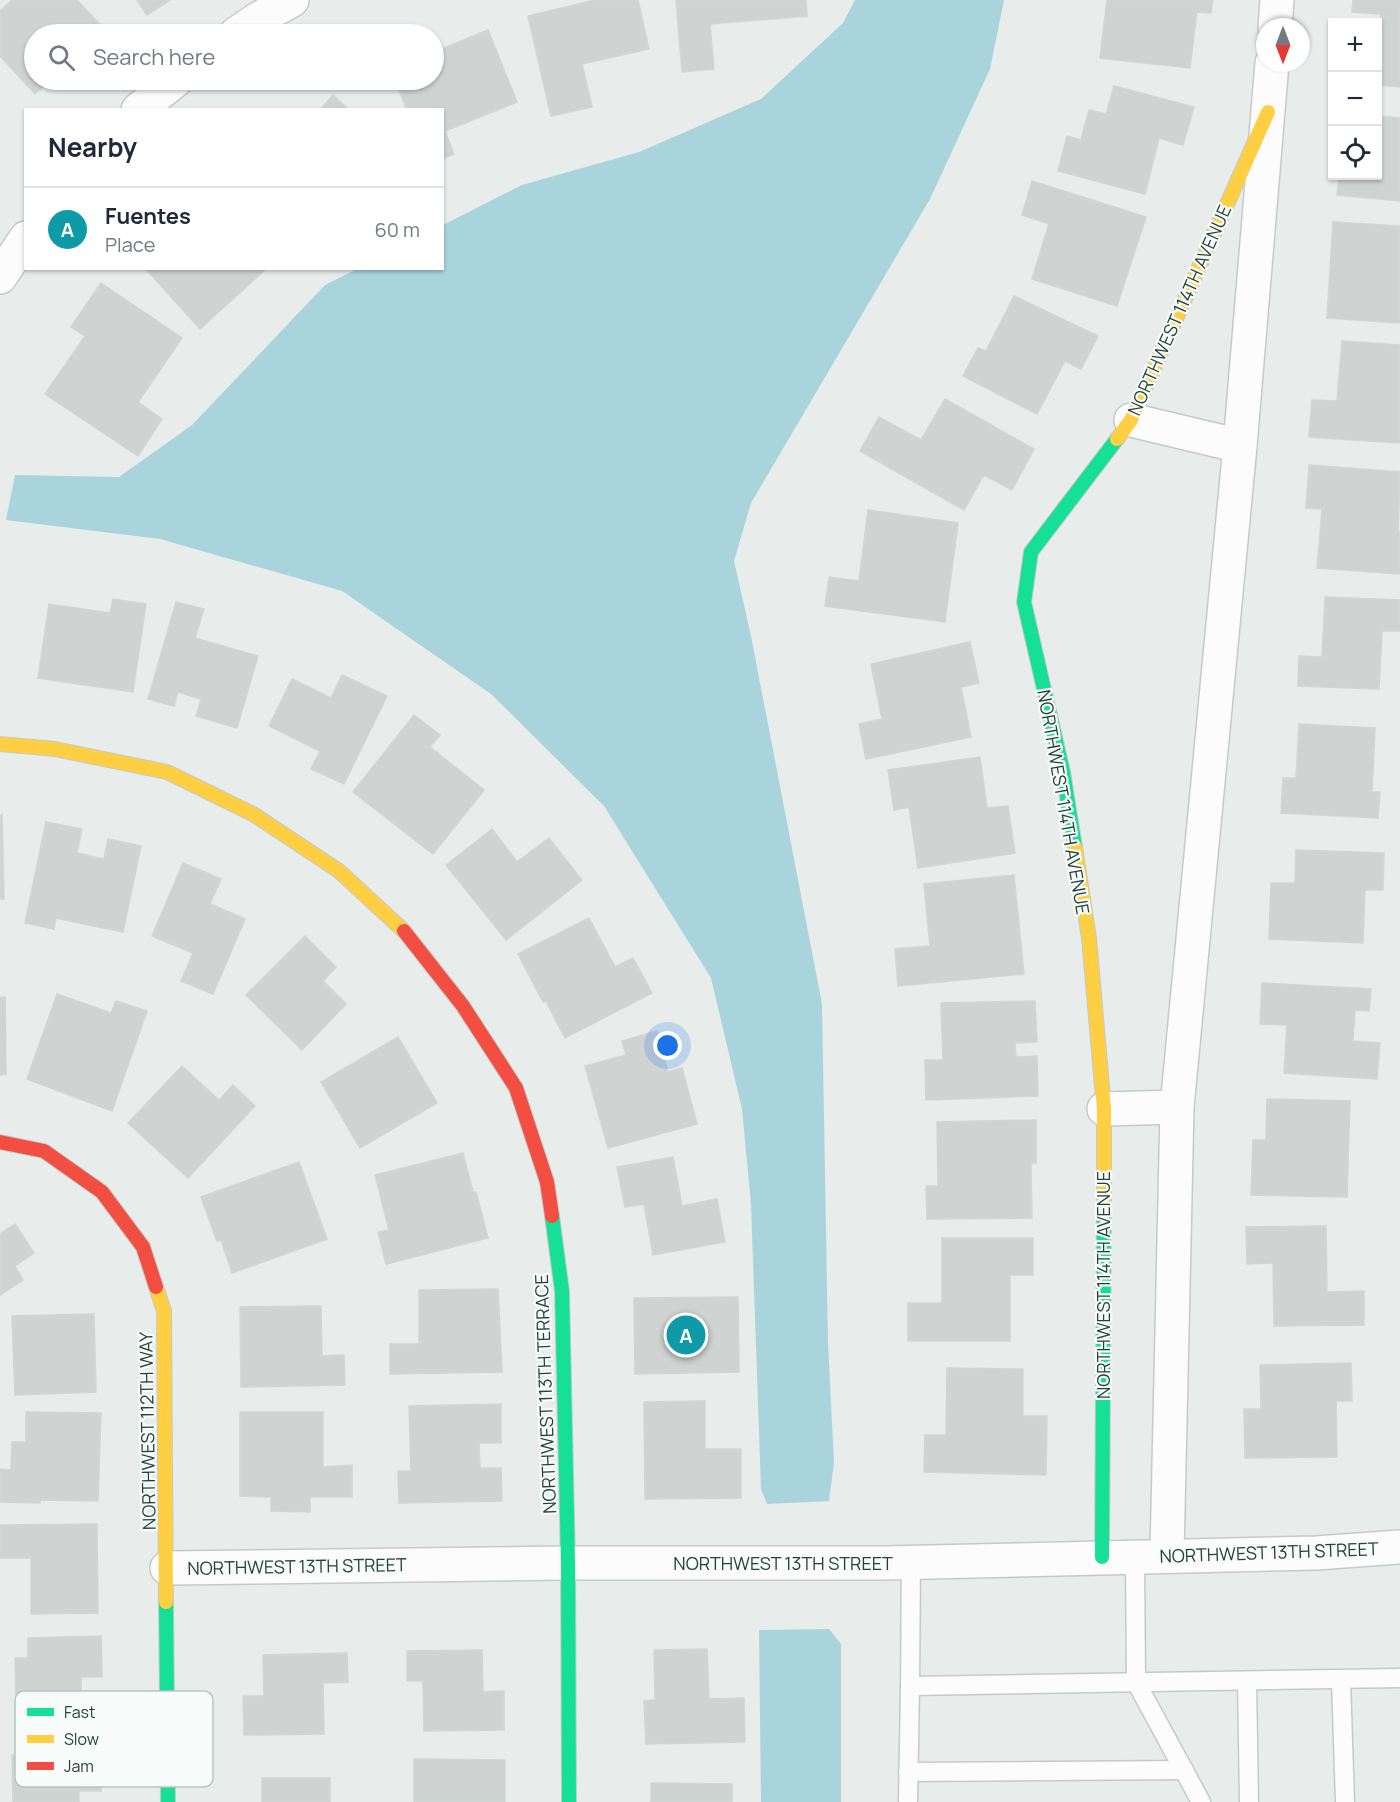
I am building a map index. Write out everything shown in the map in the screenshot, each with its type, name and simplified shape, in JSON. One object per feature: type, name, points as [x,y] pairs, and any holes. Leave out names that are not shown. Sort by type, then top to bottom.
[{"type":"street","points":[[251,24],[292,0]]},
{"type":"street","points":[[1276,18],[1278,0]]},
{"type":"street","name":"NORTHWEST 114TH AVENUE","points":[[1151,1555],[1177,1107],[1240,446],[1271,72]]},
{"type":"street","points":[[141,108],[163,90]]},
{"type":"street","name":"NORTHWEST 114TH AVENUE","points":[[1102,1557],[1104,1110],[1089,938],[1063,772],[1024,602],[1032,552],[1131,420],[1268,112]]},
{"type":"street","points":[[0,277],[24,241]]},
{"type":"street","points":[[1131,420],[1240,446]]},
{"type":"street","name":"NORTHWEST 113TH TERRACE","points":[[0,744],[54,749],[167,772],[253,814],[339,871],[406,933],[463,1006],[516,1089],[547,1182],[562,1291],[568,1563],[569,1802]]},
{"type":"street","points":[[1104,1110],[1177,1107]]},
{"type":"street","name":"NORTHWEST 112TH WAY","points":[[0,1142],[44,1151],[102,1192],[143,1247],[164,1311],[168,1691]]},
{"type":"street","name":"NORTHWEST 13TH STREET","points":[[167,1568],[911,1562],[1316,1553],[1400,1547]]},
{"type":"street","name":"NORTHWEST 112TH WAY","points":[[168,1787],[168,1802]]},
{"type":"lane","points":[[1151,1555],[1136,1682],[1201,1802]]},
{"type":"lane","points":[[908,1802],[911,1562]]},
{"type":"lane","points":[[910,1686],[1400,1678]]},
{"type":"lane","points":[[1341,1680],[1345,1802]]},
{"type":"lane","points":[[1247,1681],[1249,1802]]},
{"type":"lane","points":[[908,1772],[1184,1770]]},
{"type":"water","points":[[855,0],[1004,0],[990,69],[930,199],[751,503],[734,561],[751,636],[822,1004],[828,1343],[834,1462],[829,1501],[767,1504],[761,1489],[751,1204],[742,1109],[711,978],[604,806],[491,694],[342,591],[160,539],[6,520],[15,475],[119,477],[192,425],[325,285],[355,270],[444,270],[444,224],[522,185],[639,152],[761,99],[843,23]]},
{"type":"water","points":[[829,1629],[841,1644],[841,1802],[761,1802],[759,1630]]},
{"type":"building","points":[[12,0],[77,0],[100,24],[24,24],[24,82],[0,56],[0,11]]},
{"type":"building","points":[[137,0],[170,0],[147,15]]},
{"type":"building","points":[[595,0],[638,0],[649,49],[582,64],[592,107],[551,116],[528,16]]},
{"type":"building","points":[[676,0],[806,0],[807,16],[710,24],[714,69],[682,72]]},
{"type":"building","points":[[1107,0],[1213,0],[1211,13],[1197,12],[1190,68],[1100,58]]},
{"type":"building","points":[[1353,0],[1400,0],[1400,87],[1382,85],[1381,14],[1352,12]]},
{"type":"building","points":[[488,30],[517,102],[445,131],[454,154],[444,158],[444,108],[406,108],[399,90],[444,90],[444,48]]},
{"type":"building","points":[[1114,86],[1194,107],[1183,145],[1159,138],[1145,194],[1058,171],[1067,136],[1081,140],[1089,110],[1106,114]]},
{"type":"building","points":[[333,95],[347,108],[322,108]]},
{"type":"building","points":[[1382,116],[1400,118],[1400,201],[1337,195],[1339,180],[1382,180]]},
{"type":"building","points":[[1032,181],[1146,217],[1117,306],[1032,279],[1049,224],[1022,215]]},
{"type":"building","points":[[1333,222],[1400,226],[1400,323],[1327,318]]},
{"type":"building","points":[[147,270],[265,270],[200,329]]},
{"type":"building","points":[[101,283],[182,338],[138,402],[162,419],[138,456],[45,394],[85,336],[71,327]]},
{"type":"building","points":[[1014,296],[1098,336],[1081,369],[1065,361],[1037,414],[963,376],[978,348],[986,351]]},
{"type":"building","points":[[1342,341],[1400,345],[1400,443],[1309,437],[1312,400],[1337,401]]},
{"type":"building","points":[[945,399],[1034,449],[1012,490],[984,475],[964,510],[860,451],[879,417],[921,440]]},
{"type":"building","points":[[1309,465],[1400,472],[1398,532],[1400,532],[1400,574],[1317,568],[1322,509],[1306,508]]},
{"type":"building","points":[[868,510],[958,523],[945,622],[825,606],[829,577],[859,581]]},
{"type":"building","points":[[1325,597],[1400,600],[1400,631],[1382,631],[1379,689],[1298,686],[1299,656],[1322,657]]},
{"type":"building","points":[[113,599],[146,604],[133,692],[38,678],[49,604],[110,613]]},
{"type":"building","points":[[176,602],[204,609],[195,638],[258,656],[237,728],[196,716],[201,699],[178,692],[174,706],[148,699]]},
{"type":"building","points":[[970,642],[979,683],[961,687],[971,737],[866,759],[859,724],[882,719],[871,664]]},
{"type":"building","points":[[342,675],[387,696],[344,784],[311,769],[320,751],[269,726],[292,679],[331,698]]},
{"type":"building","points":[[414,715],[440,735],[430,747],[484,790],[433,854],[353,792]]},
{"type":"building","points":[[1299,724],[1375,728],[1372,792],[1380,792],[1378,818],[1281,813],[1283,778],[1296,778]]},
{"type":"building","points":[[980,757],[987,808],[1008,806],[1015,853],[918,868],[909,807],[894,810],[888,770]]},
{"type":"building","points":[[2,815],[4,899],[0,899],[0,816]]},
{"type":"building","points":[[46,822],[82,829],[77,853],[104,859],[108,839],[141,846],[123,932],[56,918],[54,929],[25,923]]},
{"type":"building","points":[[492,829],[517,862],[549,838],[582,880],[506,940],[446,865]]},
{"type":"building","points":[[1296,850],[1384,853],[1383,890],[1365,890],[1363,943],[1269,939],[1271,883],[1295,883]]},
{"type":"building","points":[[183,863],[221,879],[210,904],[245,919],[213,994],[181,981],[193,953],[152,936]]},
{"type":"building","points":[[1014,875],[1024,974],[898,986],[895,949],[930,946],[924,884]]},
{"type":"building","points":[[589,918],[615,967],[633,958],[652,993],[565,1038],[518,954]]},
{"type":"building","points":[[305,936],[336,967],[323,981],[346,1004],[302,1050],[246,995]]},
{"type":"building","points":[[1262,983],[1371,989],[1369,1011],[1355,1010],[1353,1041],[1380,1043],[1377,1079],[1284,1073],[1287,1025],[1260,1024]]},
{"type":"building","points":[[57,994],[111,1013],[116,1001],[147,1011],[112,1111],[27,1079]]},
{"type":"building","points":[[0,997],[5,997],[6,1074],[0,1075]]},
{"type":"building","points":[[1035,1001],[1037,1042],[1015,1043],[1016,1057],[1037,1056],[1038,1096],[926,1100],[925,1060],[943,1060],[941,1003]]},
{"type":"building","points":[[657,1031],[668,1072],[682,1068],[697,1124],[608,1148],[585,1066],[626,1055],[622,1041]]},
{"type":"building","points":[[398,1037],[437,1103],[360,1148],[321,1082]]},
{"type":"building","points":[[182,1066],[219,1100],[233,1085],[255,1106],[188,1178],[128,1123]]},
{"type":"building","points":[[1267,1099],[1350,1101],[1347,1197],[1251,1195],[1253,1140],[1266,1140]]},
{"type":"building","points":[[1036,1120],[1036,1163],[1031,1163],[1032,1218],[927,1219],[926,1186],[938,1186],[937,1122]]},
{"type":"building","points":[[463,1153],[488,1238],[386,1264],[378,1232],[389,1230],[375,1175]]},
{"type":"building","points":[[673,1157],[682,1206],[717,1199],[725,1242],[653,1255],[644,1204],[625,1207],[617,1167]]},
{"type":"building","points":[[299,1162],[327,1239],[232,1273],[221,1240],[217,1241],[201,1197]]},
{"type":"building","points":[[15,1224],[34,1253],[15,1266],[23,1280],[0,1295],[0,1234]]},
{"type":"building","points":[[1326,1226],[1327,1292],[1364,1291],[1364,1325],[1274,1326],[1273,1263],[1247,1264],[1246,1227]]},
{"type":"building","points":[[942,1238],[1033,1238],[1033,1275],[1010,1275],[1010,1341],[908,1341],[908,1303],[942,1303]]},
{"type":"building","points":[[498,1289],[502,1372],[390,1374],[390,1344],[419,1344],[419,1290]]},
{"type":"building","points":[[738,1297],[739,1372],[635,1374],[634,1298]]},
{"type":"building","points":[[321,1306],[322,1356],[344,1355],[345,1385],[241,1387],[240,1307]]},
{"type":"building","points":[[94,1314],[96,1392],[15,1395],[12,1316]]},
{"type":"building","points":[[1351,1363],[1352,1401],[1336,1401],[1337,1457],[1245,1458],[1244,1409],[1261,1409],[1260,1365]]},
{"type":"building","points":[[947,1368],[1023,1369],[1023,1416],[1047,1416],[1046,1475],[924,1472],[925,1435],[946,1435]]},
{"type":"building","points":[[705,1401],[705,1449],[741,1449],[741,1498],[645,1499],[644,1402]]},
{"type":"building","points":[[501,1404],[501,1443],[479,1443],[480,1468],[501,1468],[502,1501],[399,1503],[398,1471],[411,1471],[409,1406]]},
{"type":"building","points":[[26,1412],[101,1413],[98,1501],[0,1502],[0,1469],[11,1470],[12,1442],[26,1442]]},
{"type":"building","points":[[240,1412],[323,1412],[323,1467],[352,1465],[352,1497],[310,1497],[310,1512],[271,1511],[271,1497],[240,1496]]},
{"type":"building","points":[[97,1524],[98,1613],[31,1614],[31,1558],[0,1558],[0,1525]]},
{"type":"building","points":[[101,1636],[102,1677],[81,1677],[81,1691],[16,1691],[15,1658],[28,1658],[28,1638]]},
{"type":"building","points":[[707,1649],[709,1699],[744,1698],[745,1742],[646,1744],[644,1701],[655,1700],[654,1650]]},
{"type":"building","points":[[482,1650],[483,1692],[504,1691],[504,1730],[424,1731],[423,1681],[407,1681],[407,1651]]},
{"type":"building","points":[[347,1653],[348,1682],[323,1683],[324,1734],[244,1735],[243,1696],[264,1696],[263,1655]]},
{"type":"building","points":[[12,1755],[15,1755],[15,1787],[101,1787],[101,1791],[79,1791],[79,1802],[13,1802]]},
{"type":"building","points":[[414,1759],[505,1760],[505,1802],[414,1802]]},
{"type":"building","points":[[262,1778],[330,1778],[330,1802],[262,1802]]},
{"type":"building","points":[[651,1783],[732,1784],[732,1802],[651,1802]]},
{"type":"traffic: fast","points":[[1075,847],[1063,772],[1024,602],[1031,552],[1117,439]]},
{"type":"traffic: fast","points":[[1102,1557],[1104,1205]]},
{"type":"traffic: fast","points":[[552,1216],[562,1291],[568,1563],[569,1802]]},
{"type":"traffic: fast","points":[[166,1602],[167,1691]]},
{"type":"traffic: fast","points":[[168,1787],[168,1802]]},
{"type":"traffic: slow","points":[[1117,439],[1131,420],[1268,112]]},
{"type":"traffic: slow","points":[[0,744],[55,749],[167,772],[253,814],[339,871],[404,931]]},
{"type":"traffic: slow","points":[[1075,847],[1089,938],[1104,1109],[1104,1205]]},
{"type":"traffic: slow","points":[[156,1287],[164,1311],[166,1602]]},
{"type":"traffic: jam","points":[[404,931],[463,1006],[516,1088],[547,1182],[552,1216]]},
{"type":"traffic: jam","points":[[0,1142],[44,1151],[102,1192],[143,1247],[156,1287]]},
{"type":"place","name":"Fuentes","points":[[686,1335]]}]
